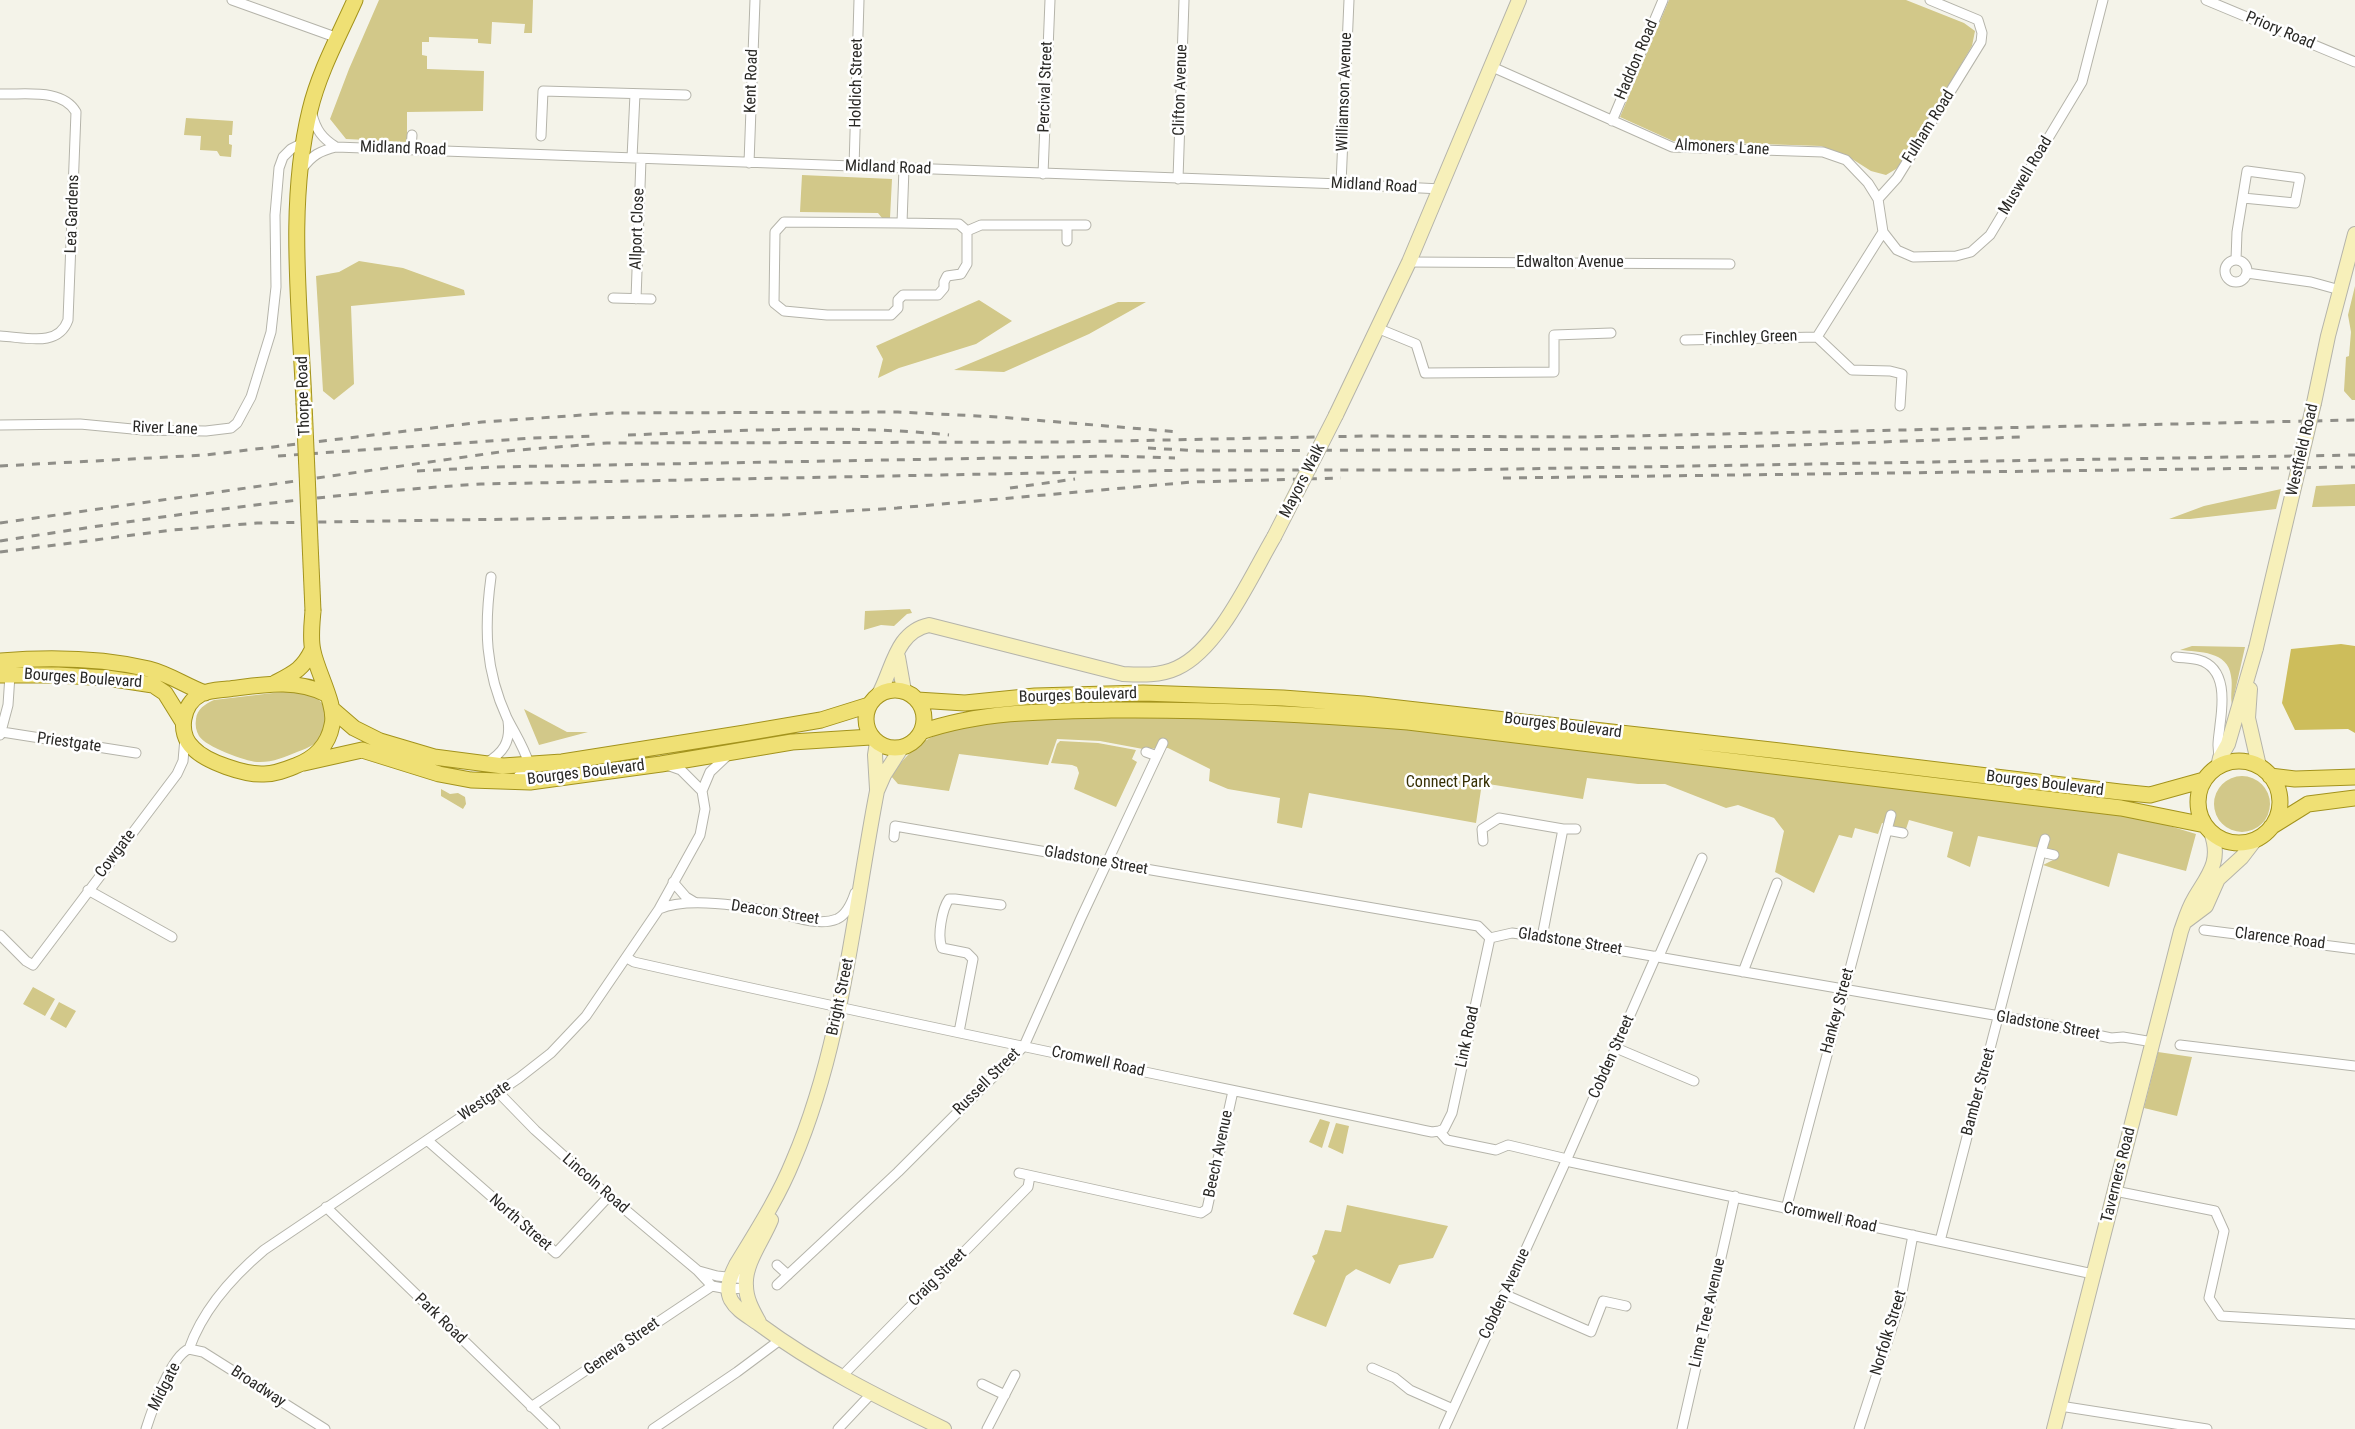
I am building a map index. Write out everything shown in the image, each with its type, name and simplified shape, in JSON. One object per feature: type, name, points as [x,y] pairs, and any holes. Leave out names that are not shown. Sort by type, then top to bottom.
[{"type":"main road","name":"Thorpe Road","points":[[326,694],[312,650],[313,610],[297,197],[303,143],[310,109],[355,0]]},
{"type":"main road","points":[[273,684],[295,673],[305,664],[312,650]]},
{"type":"main road","name":"Bourges Boulevard","points":[[0,661],[63,659],[135,667],[164,674],[205,693]]},
{"type":"main road","name":"Bourges Boulevard","points":[[5,675],[86,677],[153,685],[165,693],[184,730]]},
{"type":"main road","points":[[273,684],[306,686],[326,694],[332,709],[333,722],[330,733],[316,756],[304,763],[273,773],[255,774],[236,770],[204,756],[191,747],[184,730],[190,704],[195,698],[205,693],[273,684]]},
{"type":"main road","points":[[895,690],[904,691],[917,700],[924,716],[921,732],[916,739],[902,747],[893,748],[874,740],[866,721],[874,699],[895,690]]},
{"type":"main road","name":"Bourges Boulevard","points":[[917,700],[965,703],[1035,696],[1143,693],[1283,698],[1421,709],[2150,795],[2204,780]]},
{"type":"main road","name":"Bourges Boulevard","points":[[332,709],[354,728],[380,741],[434,756],[503,766],[590,758],[821,720],[874,699]]},
{"type":"main road","name":"Bourges Boulevard","points":[[921,732],[968,718],[1073,711],[1199,710],[1312,714],[1408,722],[2121,808],[2208,829]]},
{"type":"main road","name":"Bourges Boulevard","points":[[304,763],[362,750],[439,774],[471,780],[530,782],[661,764],[792,742],[874,740]]},
{"type":"main road","points":[[2355,777],[2295,779],[2238,762],[2219,762],[2204,780],[2198,802],[2200,814],[2208,829],[2221,839],[2232,843],[2255,840],[2308,804],[2355,798]]},
{"type":"main road","points":[[2264,771],[2277,788],[2280,801],[2278,815],[2271,827]]},
{"type":"street","points":[[232,0],[338,38]]},
{"type":"street","name":"Kent Road","points":[[749,163],[754,0]]},
{"type":"street","name":"Holdich Street","points":[[854,167],[859,0]]},
{"type":"street","name":"Percival Street","points":[[1043,174],[1050,0]]},
{"type":"street","name":"Clifton Avenue","points":[[1178,179],[1184,0]]},
{"type":"street","name":"Williamson Avenue","points":[[1341,184],[1349,0]]},
{"type":"street","name":"Mayors Walk","points":[[874,699],[889,675],[904,639],[920,627],[929,625],[1123,674],[1141,675],[1175,669],[1196,657],[1212,640],[1274,537],[1336,416],[1409,262],[1519,0]]},
{"type":"street","name":"Haddon Road","points":[[1612,121],[1663,0]]},
{"type":"street","name":"Fulham Road","points":[[1878,199],[1897,178],[1981,42],[1982,33],[1978,20],[1930,0]]},
{"type":"street","name":"Muswell Road","points":[[1883,232],[1897,250],[1913,257],[1956,256],[1971,252],[1990,235],[2082,82],[2103,0]]},
{"type":"street","name":"Priory Road","points":[[2205,0],[2355,62]]},
{"type":"street","name":"Almoners Lane","points":[[1490,66],[1672,147],[1823,152],[1846,160],[1868,183],[1878,199]]},
{"type":"street","points":[[541,136],[543,91],[686,95]]},
{"type":"street","name":"Lea Gardens","points":[[0,94],[60,96],[71,103],[76,112],[68,320],[64,332],[52,339],[0,336]]},
{"type":"street","name":"Allport Close","points":[[635,94],[636,299]]},
{"type":"street","name":"Midland Road","points":[[310,109],[323,139],[336,147]]},
{"type":"street","points":[[411,149],[412,135]]},
{"type":"street","name":"River Lane","points":[[0,424],[206,431],[231,428],[237,423],[251,397],[269,344],[276,287],[275,215],[279,168],[283,158],[291,149],[303,143]]},
{"type":"street","name":"Midland Road","points":[[301,170],[312,156],[336,147],[1441,189]]},
{"type":"street","points":[[902,224],[904,168]]},
{"type":"street","points":[[2236,260],[2236,232],[2247,171],[2300,178],[2295,203],[2243,198]]},
{"type":"street","points":[[1878,199],[1883,232]]},
{"type":"street","points":[[784,222],[902,224],[959,224],[967,231],[967,264],[961,274],[947,276],[944,288],[938,295],[903,295],[898,300],[898,308],[891,315],[827,315],[784,311],[774,303],[775,232],[784,222]]},
{"type":"street","points":[[967,231],[981,225],[1086,225]]},
{"type":"street","points":[[1067,225],[1067,241]]},
{"type":"street","name":"Finchley Green","points":[[1817,337],[1883,232]]},
{"type":"street","name":"Westfield Road","points":[[2219,762],[2228,744],[2252,666],[2355,234]]},
{"type":"street","points":[[2236,260],[2245,264],[2247,273],[2239,282],[2232,281],[2227,277],[2226,267],[2230,262],[2236,260]]},
{"type":"street","name":"Edwalton Avenue","points":[[1409,262],[1730,264]]},
{"type":"street","points":[[2247,273],[2312,282],[2340,290]]},
{"type":"street","points":[[613,298],[651,299]]},
{"type":"street","points":[[1377,328],[1416,344],[1425,373],[1554,372],[1554,334],[1611,333]]},
{"type":"street","name":"Finchley Green","points":[[1685,340],[1817,337],[1852,370],[1890,370],[1902,374],[1900,406]]},
{"type":"street","points":[[491,577],[486,636],[490,673],[508,719],[525,749],[529,764],[517,778],[507,782]]},
{"type":"street","points":[[897,652],[904,691]]},
{"type":"street","points":[[2176,657],[2202,661],[2216,670],[2222,698],[2217,748],[2219,762]]},
{"type":"street","name":"Westfield Road","points":[[2252,666],[2248,718],[2264,771]]},
{"type":"street","name":"Priestgate","points":[[5,675],[8,705],[1,733],[136,753]]},
{"type":"street","points":[[484,763],[498,756],[506,747],[508,719]]},
{"type":"street","name":"Cowgate","points":[[0,935],[33,965],[177,774],[183,761],[184,730]]},
{"type":"street","name":"Bright Street","points":[[874,740],[878,792]]},
{"type":"street","name":"Russell Street","points":[[777,1285],[898,1172],[1024,1046],[1163,743]]},
{"type":"street","name":"Bright Street","points":[[729,1283],[778,1195],[813,1108],[839,1008],[861,876],[878,792],[884,775],[902,747]]},
{"type":"street","points":[[661,764],[681,770],[702,791],[710,771],[734,751]]},
{"type":"street","points":[[1146,752],[1157,756]]},
{"type":"street","name":"Westgate","points":[[189,1348],[195,1333],[210,1309],[240,1270],[264,1250],[498,1092],[551,1053],[573,1031],[627,958],[686,863],[704,822],[705,809],[702,791]]},
{"type":"street","name":"Hankey Street","points":[[1786,1209],[1891,815]]},
{"type":"street","points":[[1483,841],[1482,829],[1499,818],[1563,829],[1576,829]]},
{"type":"street","name":"Gladstone Street","points":[[894,837],[895,826],[1478,926],[1490,938],[1512,933],[1542,937],[2067,1028],[2111,1038],[2123,1036],[2153,1042]]},
{"type":"street","points":[[1542,937],[1563,829]]},
{"type":"street","name":"Taverners Road","points":[[2054,1429],[2185,922],[2192,901],[2209,876],[2215,861],[2216,845],[2208,829]]},
{"type":"street","points":[[1887,830],[1903,833]]},
{"type":"street","name":"Bamber Street","points":[[1940,1241],[2045,839]]},
{"type":"street","points":[[2185,922],[2206,906],[2218,879],[2255,840]]},
{"type":"street","points":[[2041,852],[2054,855]]},
{"type":"street","name":"Cobden Street","points":[[1566,1160],[1702,858]]},
{"type":"street","name":"Deacon Street","points":[[659,909],[675,904],[747,907],[822,922],[839,919],[851,904],[861,876]]},
{"type":"street","points":[[673,882],[686,897],[698,904]]},
{"type":"street","points":[[1743,972],[1778,883]]},
{"type":"street","points":[[88,890],[172,936]]},
{"type":"street","points":[[959,1032],[974,959],[967,953],[942,948],[939,940],[945,904],[949,899],[955,899],[1001,905]]},
{"type":"street","name":"Clarence Road","points":[[2204,930],[2355,949]]},
{"type":"street","name":"Link Road","points":[[1439,1131],[1444,1129],[1452,1113],[1490,938]]},
{"type":"street","name":"Cromwell Road","points":[[627,958],[634,962],[839,1008],[1432,1132],[1439,1131],[1448,1140],[1496,1150],[1508,1145],[1786,1209],[2093,1274]]},
{"type":"street","points":[[2180,1045],[2355,1066]]},
{"type":"street","points":[[1616,1048],[1694,1082]]},
{"type":"street","name":"Beech Avenue","points":[[1030,1176],[1202,1213],[1207,1209],[1233,1091]]},
{"type":"street","name":"Lincoln Road","points":[[498,1092],[535,1130],[697,1270],[712,1286],[746,1283]]},
{"type":"street","name":"North Street","points":[[427,1140],[556,1254],[609,1196]]},
{"type":"street","name":"Cobden Avenue","points":[[1444,1429],[1566,1160]]},
{"type":"street","points":[[1020,1173],[1030,1176]]},
{"type":"street","name":"Craig Street","points":[[840,1378],[1028,1187],[1030,1176]]},
{"type":"street","points":[[2115,1191],[2215,1212],[2224,1231],[2209,1298],[2221,1316],[2355,1324]]},
{"type":"street","name":"Bright Street","points":[[746,1283],[770,1223],[778,1195]]},
{"type":"street","name":"Lime Tree Avenue","points":[[1682,1429],[1735,1197]]},
{"type":"street","name":"Park Road","points":[[326,1207],[555,1429]]},
{"type":"street","name":"Norfolk Street","points":[[1859,1429],[1900,1304],[1913,1235]]},
{"type":"street","points":[[777,1265],[788,1275]]},
{"type":"street","name":"Lincoln Road","points":[[697,1270],[729,1283]]},
{"type":"street","points":[[729,1283],[736,1307],[780,1340],[840,1378],[944,1429]]},
{"type":"street","points":[[746,1283],[760,1325]]},
{"type":"street","name":"Geneva Street","points":[[531,1407],[712,1286]]},
{"type":"street","points":[[1504,1294],[1592,1332],[1603,1301],[1626,1305]]},
{"type":"street","points":[[652,1429],[780,1340]]},
{"type":"street","name":"Midgate","points":[[146,1429],[168,1375],[183,1352],[189,1348]]},
{"type":"street","name":"Broadway","points":[[189,1348],[203,1352],[325,1429]]},
{"type":"street","points":[[1372,1368],[1395,1378],[1410,1390],[1453,1409]]},
{"type":"street","points":[[987,1429],[1016,1375]]},
{"type":"street","points":[[982,1384],[1005,1395]]},
{"type":"street","points":[[838,1429],[871,1394]]},
{"type":"street","points":[[2060,1406],[2207,1429]]},
{"type":"green space","points":[[379,0],[533,0],[532,33],[524,33],[525,24],[492,22],[491,44],[478,43],[478,39],[429,37],[429,42],[422,42],[422,55],[427,56],[427,69],[484,71],[483,111],[407,112],[407,142],[346,139],[330,119]]},
{"type":"green space","points":[[1669,0],[1906,0],[1964,23],[1975,31],[1972,46],[1904,161],[1886,175],[1871,171],[1849,157],[1821,146],[1673,141],[1620,117]]},
{"type":"green space","points":[[186,118],[233,121],[232,135],[229,135],[229,144],[232,145],[231,157],[220,156],[217,151],[200,150],[201,136],[184,135]]},
{"type":"green space","points":[[802,175],[892,179],[890,218],[882,218],[878,213],[800,212]]},
{"type":"green space","points":[[359,261],[403,268],[464,290],[465,295],[351,306],[354,384],[334,400],[323,391],[316,276],[339,272]]},
{"type":"green space","points":[[2355,286],[2355,400],[2352,400],[2344,391],[2346,357],[2349,356],[2351,332],[2348,315]]},
{"type":"green space","points":[[979,300],[1012,321],[976,344],[899,368],[878,378],[883,359],[876,346]]},
{"type":"green space","points":[[1118,302],[1146,302],[1089,334],[1004,372],[954,370]]},
{"type":"green space","points":[[2355,484],[2355,506],[2312,507],[2316,486]]},
{"type":"green space","points":[[2281,489],[2276,509],[2190,519],[2169,519],[2204,506]]},
{"type":"green space","points":[[910,609],[912,613],[907,614],[894,626],[881,625],[864,630],[865,611]]},
{"type":"green space","points":[[2192,646],[2245,647],[2232,705],[2232,680],[2229,668],[2219,657],[2212,654],[2180,650]]},
{"type":"green space","points":[[290,691],[314,696],[324,706],[326,712],[322,735],[317,742],[306,748],[278,759],[257,762],[209,745],[196,730],[198,712],[214,700]]},
{"type":"green space","points":[[524,709],[567,732],[588,732],[539,745]]},
{"type":"green space","name":"Connect Park","points":[[1185,716],[1362,725],[1437,732],[2113,814],[2163,824],[2196,834],[2186,871],[2118,853],[2109,887],[2043,865],[2055,859],[2055,851],[1978,836],[1970,867],[1947,857],[1953,832],[1909,820],[1906,829],[1882,823],[1878,834],[1855,828],[1852,838],[1839,835],[1814,893],[1775,872],[1784,831],[1774,818],[1738,805],[1726,808],[1665,784],[1638,784],[1587,778],[1583,799],[1482,783],[1476,823],[1309,793],[1302,828],[1277,823],[1280,798],[1228,789],[1209,781],[1210,769],[1168,748],[1143,749],[1100,741],[1057,739],[1048,765],[959,754],[949,791],[898,784],[891,776],[908,755],[930,738],[966,726],[991,722],[1048,719]]},
{"type":"green space","points":[[1060,741],[1098,743],[1136,750],[1132,759],[1137,762],[1116,807],[1074,789],[1079,773],[1077,767],[1051,763]]},
{"type":"green space","points":[[2236,776],[2248,776],[2258,780],[2266,788],[2270,804],[2266,820],[2258,828],[2248,832],[2236,832],[2226,828],[2218,820],[2214,810],[2214,798],[2218,788],[2226,780]]},
{"type":"green space","points":[[441,789],[450,794],[458,793],[465,797],[466,804],[463,809],[441,796]]},
{"type":"green space","points":[[33,987],[55,999],[45,1016],[23,1004]]},
{"type":"green space","points":[[59,1002],[76,1011],[66,1028],[50,1019]]},
{"type":"green space","points":[[2158,1052],[2192,1057],[2177,1116],[2144,1108]]},
{"type":"green space","points":[[1320,1119],[1330,1122],[1322,1148],[1309,1142]]},
{"type":"green space","points":[[1336,1123],[1349,1126],[1343,1154],[1328,1147]]},
{"type":"green space","points":[[1347,1205],[1448,1226],[1433,1258],[1399,1265],[1390,1284],[1356,1269],[1346,1276],[1326,1327],[1293,1314],[1315,1261],[1312,1256],[1317,1254],[1325,1230],[1341,1232]]},
{"type":"shaded area","points":[[2341,644],[2355,646],[2355,733],[2348,729],[2295,730],[2282,703],[2291,649]]},
{"type":"railway","points":[[0,466],[206,455],[482,422],[612,413],[898,412],[998,417],[1179,432]]},
{"type":"railway","points":[[0,523],[507,451],[607,443],[1067,442],[1366,436],[1585,437],[2355,420]]},
{"type":"railway","points":[[628,435],[829,429],[949,435]]},
{"type":"railway","points":[[278,456],[533,438],[595,436]]},
{"type":"railway","points":[[1148,448],[1201,451],[1585,449],[1768,446],[2021,437]]},
{"type":"railway","points":[[0,541],[240,507],[481,484],[1194,470],[1450,470],[2355,455]]},
{"type":"railway","points":[[417,471],[493,467],[1111,456],[1175,458]]},
{"type":"railway","points":[[1503,478],[2355,467]]},
{"type":"railway","points":[[0,552],[173,530],[257,523],[781,515],[897,508],[1192,482],[1341,478]]},
{"type":"railway","points":[[1010,488],[1075,479]]}]
